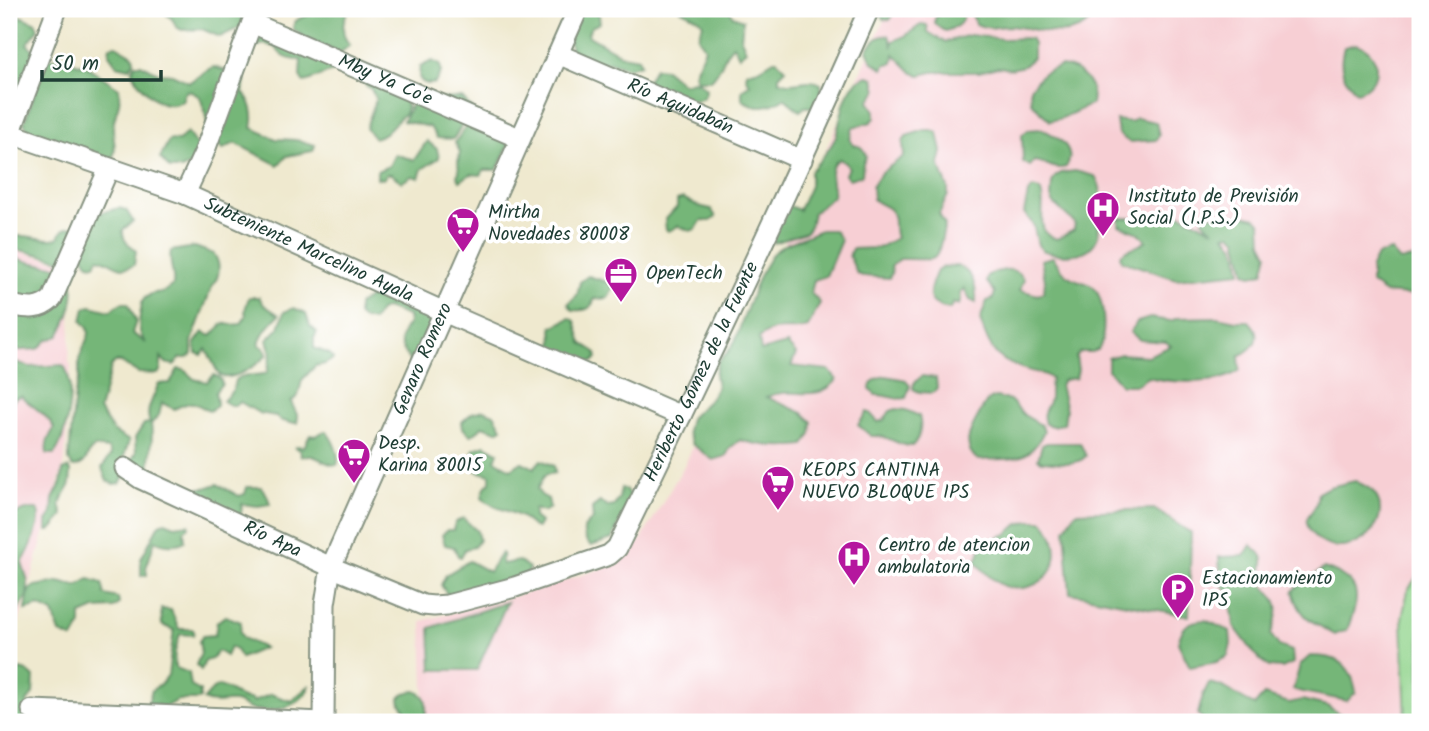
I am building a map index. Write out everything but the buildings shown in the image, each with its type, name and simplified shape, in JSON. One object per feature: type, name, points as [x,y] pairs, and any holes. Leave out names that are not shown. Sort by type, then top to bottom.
[{"type":"street","points":[[9,134],[57,9]]},
{"type":"street","name":"Genaro Romero","points":[[324,722],[325,604],[331,567],[578,9]]},
{"type":"street","name":"Heriberto Gómez de la Fuente","points":[[423,604],[447,605],[515,587],[608,555],[617,548],[802,160],[869,9]]},
{"type":"street","points":[[185,194],[204,153],[254,16]]},
{"type":"street","name":"Mby Ya Co'e","points":[[254,16],[519,138]]},
{"type":"street","name":"Río Aquidabán","points":[[558,54],[802,160]]},
{"type":"street","name":"Subteniente Marcelino Ayala","points":[[9,134],[185,194],[681,416]]},
{"type":"street","points":[[9,304],[35,309],[52,299],[109,168]]},
{"type":"street","name":"Río Apa","points":[[125,468],[141,479],[331,567],[423,604]]},
{"type":"street","points":[[32,710],[324,722]]},
{"type":"shaded area","name":"Instituto de Previsión Social (I.P.S.)","points":[[889,9],[1420,9],[1420,722],[425,722],[422,621],[522,594],[619,563],[641,540],[684,466]]},
{"type":"shaded area","points":[[9,249],[73,265],[65,460],[9,657]]},
{"type":"green space","points":[[161,9],[256,9],[249,23],[220,37],[202,29],[182,30],[176,27],[173,20]]},
{"type":"green space","points":[[317,9],[349,9],[343,28],[350,45],[340,53],[307,39],[293,29],[296,21]]},
{"type":"green space","points":[[580,9],[598,9],[600,23],[591,27],[589,36],[622,55],[638,58],[641,64],[628,68],[609,62],[582,64],[572,61],[568,29]]},
{"type":"green space","points":[[680,9],[729,9],[733,16],[743,20],[741,39],[746,50],[739,56],[733,45],[711,80],[697,80],[694,74],[705,48],[698,37],[703,24]]},
{"type":"green space","points":[[886,9],[924,9],[913,15],[892,14],[890,20],[883,19],[881,13]]},
{"type":"green space","points":[[943,9],[965,9],[960,24],[945,31],[935,24],[935,18]]},
{"type":"green space","points":[[972,9],[1088,9],[1090,21],[1081,28],[1061,33],[1009,26],[990,28],[976,24]]},
{"type":"green space","points":[[9,11],[36,23],[38,30],[27,44],[34,50],[16,107],[9,110],[9,71],[15,66],[18,53],[9,49]]},
{"type":"green space","points":[[922,24],[927,25],[928,32],[945,42],[970,35],[1003,39],[1030,38],[1033,43],[1033,57],[1024,66],[1011,69],[998,67],[979,72],[933,72],[920,75],[913,73],[894,54],[893,63],[886,64],[883,69],[872,61],[867,50],[876,40],[889,35],[892,45],[893,41]]},
{"type":"green space","points":[[254,33],[341,70],[303,82],[300,76],[301,60],[286,57],[276,47],[264,44],[258,46],[253,42]]},
{"type":"green space","points":[[1356,44],[1371,53],[1376,68],[1371,83],[1357,92],[1345,77],[1342,67],[1344,47]]},
{"type":"green space","points":[[116,45],[133,55],[134,61],[130,68],[117,65],[109,54],[110,46]]},
{"type":"green space","points":[[60,58],[86,66],[119,88],[113,128],[115,149],[111,162],[31,135],[24,123],[47,59]]},
{"type":"green space","points":[[774,60],[786,69],[779,76],[779,80],[821,84],[822,94],[815,107],[805,107],[800,111],[784,98],[763,106],[752,105],[742,99],[742,90],[750,84],[746,78],[747,72],[759,69]]},
{"type":"green space","points":[[432,61],[440,65],[441,72],[435,83],[430,84],[419,77],[420,67]]},
{"type":"green space","points":[[135,64],[141,64],[158,73],[172,74],[189,82],[214,67],[239,77],[245,80],[243,93],[252,109],[252,128],[276,139],[315,145],[313,151],[287,156],[278,165],[235,143],[223,149],[209,137],[200,97],[188,90],[183,100],[175,104],[160,102],[146,91],[132,71]]},
{"type":"green space","points":[[1061,66],[1080,73],[1085,78],[1092,89],[1092,104],[1050,121],[1031,102],[1030,88],[1043,73]]},
{"type":"green space","points":[[655,68],[665,69],[683,84],[699,82],[706,89],[705,95],[701,99],[691,100],[670,88],[658,93],[646,82]]},
{"type":"green space","points":[[868,76],[874,78],[877,90],[869,101],[875,111],[875,118],[871,122],[853,127],[850,140],[853,145],[862,148],[865,154],[862,175],[849,179],[845,174],[849,168],[839,159],[831,172],[833,196],[813,213],[806,232],[774,243],[773,233],[782,203],[799,210],[810,186],[810,172],[834,141],[849,92],[860,79]]},
{"type":"green space","points":[[365,79],[404,97],[407,107],[405,114],[387,131],[374,138],[366,128],[376,99],[371,89],[365,85]]},
{"type":"green space","points":[[462,98],[471,108],[453,139],[437,138],[430,127],[403,121],[414,100]]},
{"type":"green space","points":[[1136,118],[1156,122],[1159,135],[1156,140],[1129,142],[1118,134],[1116,120],[1131,122]]},
{"type":"green space","points":[[467,126],[514,133],[497,170],[484,170],[481,175],[471,174],[460,181],[457,175],[460,152],[455,142]]},
{"type":"green space","points":[[1041,129],[1064,144],[1069,154],[1066,167],[1057,168],[1034,161],[1030,166],[1023,162],[1022,135],[1028,130]]},
{"type":"green space","points":[[925,130],[938,133],[942,152],[939,164],[948,188],[948,195],[939,214],[945,225],[937,254],[930,259],[900,259],[891,266],[892,273],[889,278],[857,274],[849,255],[852,249],[878,248],[896,238],[891,212],[873,199],[872,186],[881,173],[904,156],[903,142],[906,136]]},
{"type":"green space","points":[[187,132],[198,148],[191,165],[170,169],[160,158],[169,140],[179,141]]},
{"type":"green space","points":[[427,141],[437,149],[439,158],[422,169],[419,178],[412,176],[402,182],[387,174],[383,179],[377,178],[377,171],[389,166],[395,154],[414,160]]},
{"type":"green space","points":[[1075,171],[1095,176],[1099,185],[1099,229],[1095,243],[1083,252],[1075,254],[1042,250],[1038,245],[1033,224],[1024,213],[1028,193],[1033,188],[1040,190],[1045,231],[1057,239],[1074,230],[1075,223],[1054,204],[1051,197],[1052,183],[1061,173]]},
{"type":"green space","points":[[683,198],[711,209],[716,217],[710,221],[701,221],[696,229],[690,231],[678,226],[666,230],[665,220],[677,207],[677,200]]},
{"type":"green space","points":[[119,208],[126,210],[133,221],[123,230],[125,240],[136,251],[134,265],[129,267],[120,267],[98,258],[95,265],[89,264],[82,254],[66,261],[16,249],[10,243],[12,237],[18,236],[58,238],[66,228],[79,229],[92,215]]},
{"type":"green space","points":[[1180,214],[1214,230],[1203,221],[1204,214],[1256,218],[1261,223],[1262,242],[1268,254],[1263,273],[1251,275],[1245,272],[1237,238],[1231,234],[1225,235],[1236,248],[1241,272],[1176,279],[1122,261],[1120,255],[1123,252],[1146,241],[1139,233],[1119,225],[1119,218],[1156,218]]},
{"type":"green space","points":[[821,230],[834,230],[841,240],[826,276],[814,280],[811,293],[820,303],[808,327],[777,329],[759,338],[761,351],[787,344],[796,354],[791,366],[829,370],[837,380],[821,392],[786,393],[766,397],[803,413],[812,422],[811,434],[804,445],[772,446],[740,440],[730,448],[726,456],[713,460],[692,444],[687,432],[690,418],[710,399],[717,387],[715,374],[718,361],[735,341],[759,276],[773,253],[784,245]]},
{"type":"green space","points":[[195,247],[214,254],[219,270],[192,341],[192,354],[181,358],[174,365],[166,363],[161,357],[158,374],[138,373],[121,362],[115,362],[111,367],[99,410],[113,431],[129,441],[121,465],[123,478],[120,483],[107,481],[102,468],[111,455],[108,449],[95,447],[82,464],[73,467],[69,455],[79,359],[89,334],[82,321],[85,308],[91,306],[110,311],[121,303],[128,303],[136,321],[132,333],[146,343],[139,329],[142,302],[150,294],[162,293],[173,285],[171,251]]},
{"type":"green space","points":[[1391,251],[1400,261],[1420,257],[1420,296],[1385,293],[1371,283],[1371,267],[1377,255]]},
{"type":"green space","points":[[9,254],[57,267],[71,280],[73,298],[63,328],[59,336],[47,340],[38,349],[9,351],[9,316],[25,311],[9,292]]},
{"type":"green space","points":[[1053,257],[1067,275],[1089,284],[1096,291],[1102,307],[1103,336],[1098,350],[1080,352],[1076,357],[1076,378],[1063,380],[1060,385],[1066,410],[1064,424],[1052,426],[1045,424],[1044,415],[1049,401],[1051,379],[1003,360],[992,348],[980,320],[987,301],[993,299],[995,292],[986,281],[988,275],[1012,270],[1024,279],[1020,290],[1038,295],[1044,292],[1045,280],[1041,260]]},
{"type":"green space","points":[[957,266],[971,276],[976,291],[976,303],[970,300],[964,288],[960,293],[959,305],[953,303],[950,309],[942,307],[932,301],[931,286],[937,271],[943,267]]},
{"type":"green space","points":[[588,276],[607,282],[613,288],[608,298],[594,299],[587,309],[573,310],[568,304],[577,295],[580,282]]},
{"type":"green space","points":[[372,289],[436,315],[411,365],[401,346],[401,336],[409,323],[408,316],[386,308],[380,311],[373,321],[358,315],[358,305],[369,298]]},
{"type":"green space","points":[[249,297],[259,297],[264,305],[279,315],[260,340],[259,345],[267,354],[244,372],[230,377],[224,376],[219,374],[206,349],[202,355],[196,353],[195,343],[203,332],[211,336],[223,324],[241,324],[246,316]]},
{"type":"green space","points":[[294,308],[306,314],[310,326],[317,332],[314,348],[330,354],[333,359],[315,366],[302,380],[298,396],[291,402],[298,417],[297,423],[259,413],[240,402],[230,405],[223,401],[233,390],[235,380],[243,376],[267,373],[271,353],[267,340],[279,328],[284,312]]},
{"type":"green space","points":[[1217,317],[1249,321],[1256,332],[1256,341],[1239,356],[1240,370],[1231,375],[1196,382],[1148,377],[1136,385],[1121,385],[1108,370],[1108,358],[1121,354],[1148,356],[1171,346],[1166,342],[1140,340],[1130,332],[1137,322],[1150,318],[1171,321],[1177,318]]},
{"type":"green space","points":[[570,318],[575,321],[582,343],[596,352],[597,358],[593,362],[550,349],[553,342],[552,327]]},
{"type":"green space","points":[[9,359],[30,367],[63,365],[67,373],[69,410],[63,436],[54,454],[47,454],[47,443],[54,428],[47,419],[21,396],[15,398],[9,408]]},
{"type":"green space","points":[[178,369],[184,370],[194,379],[207,382],[214,375],[220,378],[222,384],[215,393],[217,406],[209,411],[192,403],[174,409],[162,403],[159,415],[151,424],[149,474],[130,462],[136,453],[135,438],[144,424],[150,423],[149,408],[158,384],[170,383]]},
{"type":"green space","points":[[886,376],[906,380],[910,386],[906,398],[875,395],[870,389],[872,384],[878,378]]},
{"type":"green space","points":[[922,376],[936,378],[937,388],[933,393],[913,389],[914,383]]},
{"type":"green space","points":[[996,397],[1010,400],[1024,415],[1041,425],[1044,431],[1032,450],[1025,455],[1009,459],[978,460],[969,448],[969,436],[985,404]]},
{"type":"green space","points":[[896,409],[919,416],[920,432],[912,446],[884,437],[871,436],[858,425],[867,412],[878,422]]},
{"type":"green space","points":[[484,410],[494,414],[502,428],[497,431],[482,426],[470,435],[463,428],[462,422],[472,413]]},
{"type":"green space","points":[[325,431],[335,447],[337,465],[312,456],[301,456],[300,450],[295,448],[304,447],[310,435],[315,436]]},
{"type":"green space","points":[[1080,443],[1086,456],[1071,463],[1042,461],[1038,459],[1042,445]]},
{"type":"green space","points":[[485,445],[498,452],[495,460],[511,469],[522,462],[534,468],[541,460],[554,466],[555,473],[545,475],[537,489],[548,499],[550,508],[543,512],[534,509],[534,517],[540,522],[537,528],[482,497],[490,482],[490,475],[476,471],[470,461],[474,449]]},
{"type":"green space","points":[[69,468],[70,484],[60,504],[63,516],[47,531],[47,521],[52,513],[53,499],[61,483],[63,470]]},
{"type":"green space","points":[[1355,481],[1370,489],[1377,497],[1380,509],[1373,530],[1365,538],[1343,547],[1320,541],[1310,531],[1307,520],[1316,504],[1318,493],[1329,487]]},
{"type":"green space","points":[[217,484],[239,496],[245,494],[247,487],[261,487],[270,504],[242,504],[241,514],[238,516],[195,493],[199,488]]},
{"type":"green space","points":[[621,488],[627,491],[631,499],[612,539],[591,546],[584,529],[593,520],[592,508],[600,502],[608,507],[614,506]]},
{"type":"green space","points":[[37,509],[39,521],[32,544],[22,563],[28,582],[27,596],[9,625],[9,521],[17,513]]},
{"type":"green space","points":[[1154,509],[1191,533],[1189,616],[1070,593],[1065,529],[1076,512]]},
{"type":"green space","points":[[463,518],[477,531],[479,540],[474,547],[465,549],[461,557],[454,547],[445,545],[442,535],[447,530],[453,530],[455,523]]},
{"type":"green space","points":[[1029,521],[1043,521],[1049,529],[1056,548],[1053,567],[1048,575],[1031,586],[1017,589],[1007,587],[992,579],[976,562],[982,543],[1007,534],[1017,525]]},
{"type":"green space","points":[[165,522],[175,526],[188,524],[189,527],[184,531],[185,541],[170,544],[155,540],[146,568],[147,575],[141,576],[141,559],[159,524]]},
{"type":"green space","points":[[1251,545],[1263,558],[1263,582],[1276,602],[1277,616],[1271,635],[1279,646],[1292,651],[1293,663],[1282,668],[1269,667],[1258,658],[1234,626],[1230,594],[1221,583],[1219,557],[1244,556]]},
{"type":"green space","points":[[501,553],[502,564],[519,561],[529,568],[527,574],[449,597],[441,585],[446,575],[469,561],[489,572]]},
{"type":"green space","points":[[1324,568],[1346,579],[1355,592],[1355,608],[1347,630],[1335,635],[1303,614],[1293,591]]},
{"type":"green space","points":[[1420,572],[1420,722],[1406,722],[1402,618],[1408,590]]},
{"type":"green space","points":[[89,579],[102,583],[105,595],[118,598],[119,604],[114,608],[95,609],[81,615],[81,625],[73,639],[60,633],[53,613],[39,606],[26,610],[29,590],[35,586],[58,582],[77,586]]},
{"type":"green space","points":[[507,602],[477,670],[432,670],[430,628]]},
{"type":"green space","points":[[161,609],[171,610],[179,629],[194,631],[193,635],[180,634],[175,659],[176,668],[189,673],[191,686],[200,691],[198,700],[178,700],[166,707],[148,703],[152,690],[168,675],[174,630],[162,625]]},
{"type":"green space","points":[[225,616],[241,622],[240,632],[243,638],[264,648],[241,658],[236,650],[230,647],[226,656],[218,651],[212,659],[205,661],[201,670],[196,665],[201,653],[199,641],[203,636],[215,635],[217,622]]},
{"type":"green space","points":[[1205,620],[1230,631],[1228,656],[1217,662],[1190,667],[1178,643],[1187,625]]},
{"type":"green space","points":[[1310,656],[1342,663],[1351,674],[1356,692],[1347,701],[1293,690],[1300,665]]},
{"type":"green space","points":[[20,669],[34,677],[33,694],[27,702],[29,711],[21,722],[9,721],[11,673]]},
{"type":"green space","points":[[1209,683],[1255,705],[1264,695],[1289,703],[1302,700],[1327,706],[1349,720],[1365,722],[1205,722],[1198,714]]},
{"type":"green space","points":[[218,686],[243,698],[252,699],[253,702],[271,694],[291,701],[309,686],[309,689],[291,705],[275,710],[258,710],[235,702],[212,703],[203,700]]},
{"type":"green space","points":[[415,691],[424,696],[426,722],[407,721],[403,716],[405,710],[400,698],[405,693]]},
{"type":"place","name":"Instituto de Previsión Social (I.P.S.)","points":[[1103,238]]},
{"type":"place","name":"Mirtha Novedades 80008","points":[[463,254]]},
{"type":"place","name":"OpenTech","points":[[621,304]]},
{"type":"place","name":"Desp. Karina 80015","points":[[354,485]]},
{"type":"place","name":"KEOPS CANTINA NUEVO BLOQUE IPS","points":[[778,512]]},
{"type":"place","name":"Centro de atencion ambulatoria","points":[[854,587]]},
{"type":"place","name":"Estacionamiento IPS","points":[[1178,620]]}]
